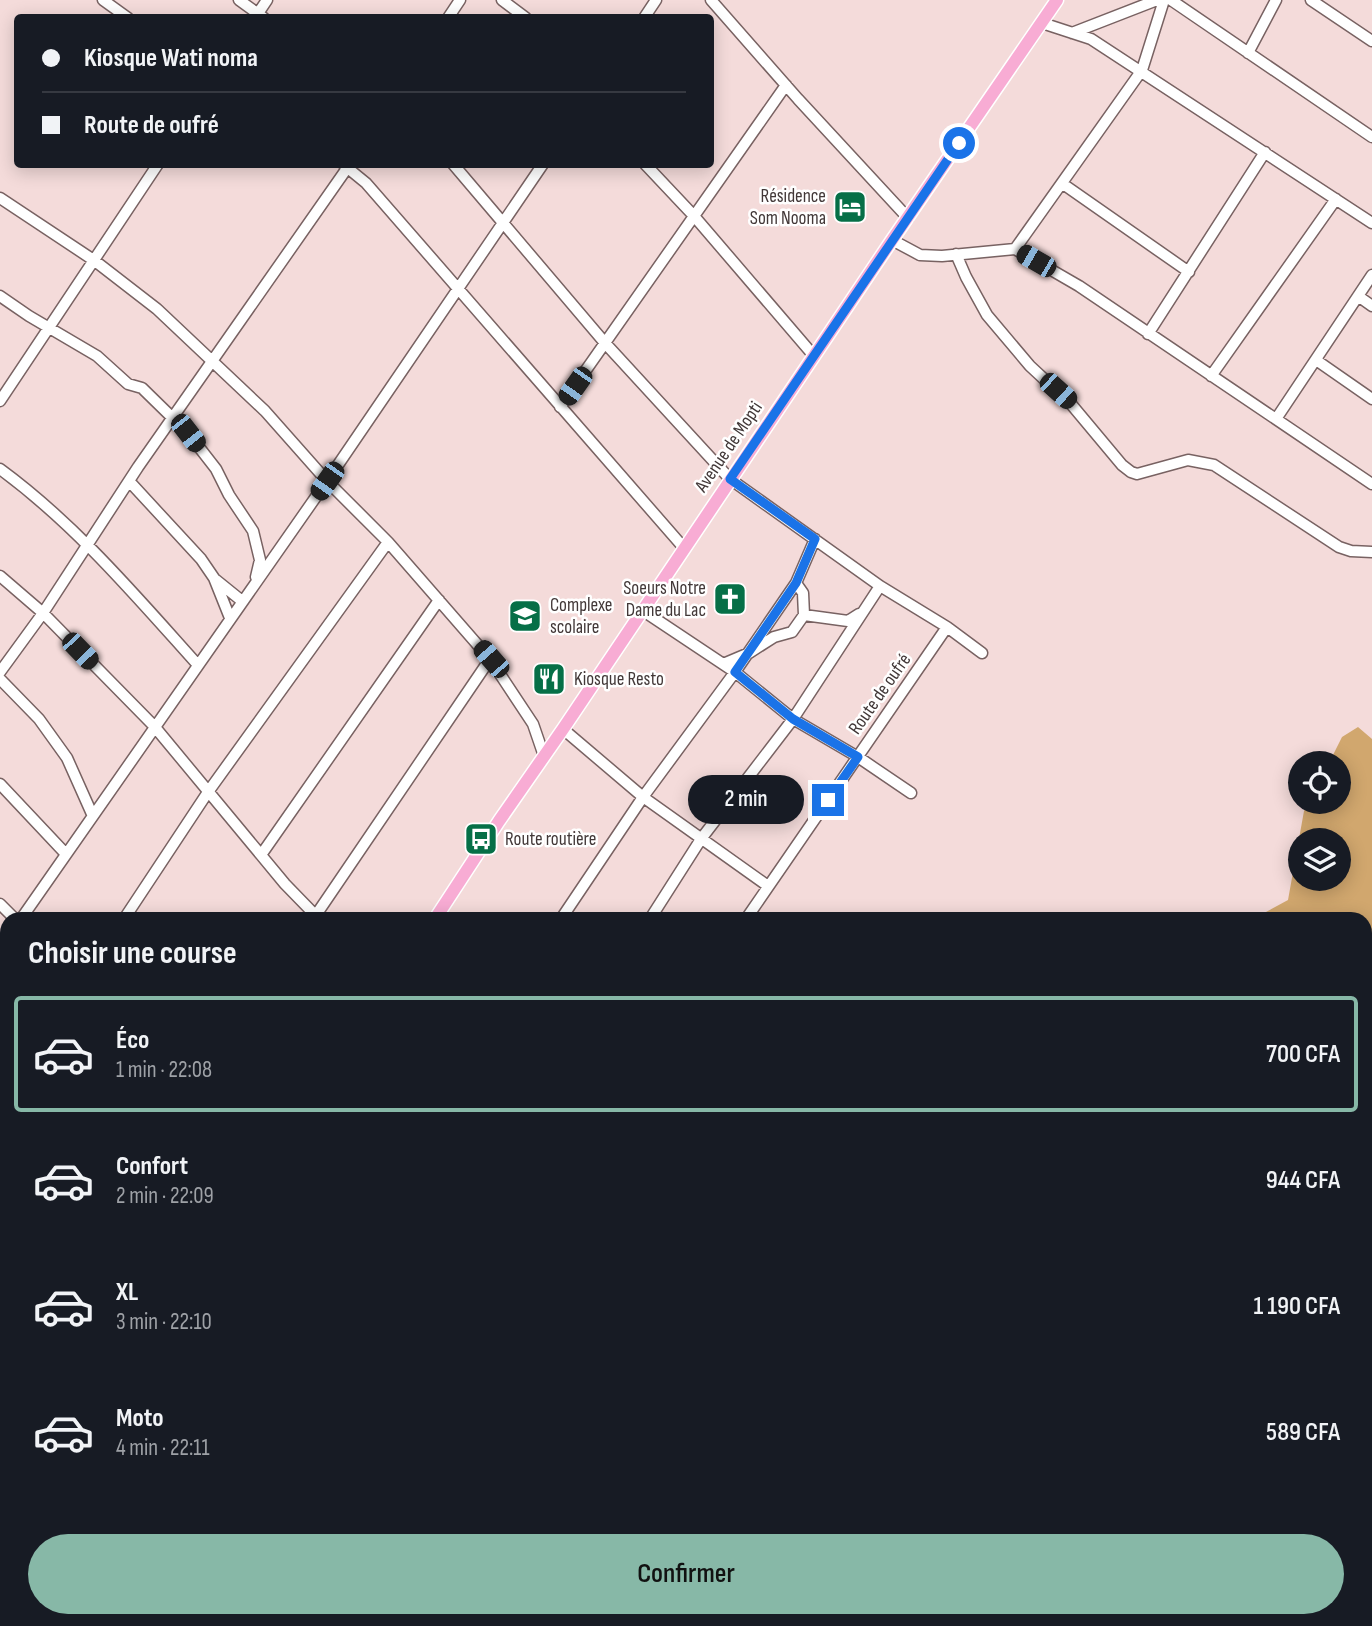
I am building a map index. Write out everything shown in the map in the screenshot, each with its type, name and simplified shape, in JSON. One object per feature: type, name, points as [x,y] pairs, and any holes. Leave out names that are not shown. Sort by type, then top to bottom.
[{"type":"main road","name":"Avenue de Mopti","points":[[440,912],[730,479],[1058,0]]},
{"type":"street","points":[[103,0],[122,14]]},
{"type":"street","points":[[239,0],[256,14]]},
{"type":"street","points":[[502,0],[521,14]]},
{"type":"street","points":[[711,0],[908,218]]},
{"type":"street","points":[[1072,33],[1157,0]]},
{"type":"street","points":[[1015,249],[1142,70],[1164,0]]},
{"type":"street","points":[[1171,0],[1372,137]]},
{"type":"street","points":[[1248,53],[1276,0]]},
{"type":"street","points":[[1311,0],[1372,41]]},
{"type":"street","points":[[1042,23],[1091,38],[1372,223]]},
{"type":"street","points":[[560,407],[786,85]]},
{"type":"street","points":[[1148,334],[1265,152]]},
{"type":"street","points":[[0,401],[155,168]]},
{"type":"street","points":[[0,672],[43,613],[129,481],[345,168]]},
{"type":"street","points":[[348,168],[366,183],[684,548]]},
{"type":"street","points":[[456,168],[605,343],[730,479],[880,586],[947,627],[982,653]]},
{"type":"street","points":[[26,912],[327,481],[540,168]]},
{"type":"street","points":[[649,168],[694,216],[814,356]]},
{"type":"street","points":[[1063,184],[1189,272]]},
{"type":"street","points":[[0,198],[94,261],[157,309],[265,411],[327,481],[388,542],[491,659],[533,724],[544,756]]},
{"type":"street","points":[[1211,376],[1336,199]]},
{"type":"street","points":[[892,240],[920,255],[942,256],[1015,249],[1079,286],[1372,484]]},
{"type":"street","points":[[956,254],[987,315],[1030,366],[1071,404],[1122,465],[1131,472],[1138,474],[1188,460],[1214,465],[1339,547],[1351,551],[1372,552]]},
{"type":"street","points":[[1276,419],[1372,275]]},
{"type":"street","points":[[0,296],[97,356],[128,384],[142,388],[173,419],[216,469],[229,495],[253,531],[260,560],[255,582]]},
{"type":"street","points":[[1358,296],[1372,306]]},
{"type":"street","points":[[1316,360],[1372,399]]},
{"type":"street","points":[[0,469],[41,500],[87,543],[197,664]]},
{"type":"street","points":[[129,481],[201,559],[214,578],[230,618]]},
{"type":"street","points":[[566,912],[643,797],[749,653],[796,583],[815,539]]},
{"type":"street","points":[[129,912],[208,792],[388,542]]},
{"type":"street","points":[[0,576],[43,613],[154,726],[261,855],[313,912]]},
{"type":"street","points":[[214,578],[242,601]]},
{"type":"street","points":[[723,664],[749,653],[774,637],[792,632],[804,615],[803,593],[796,583]]},
{"type":"street","points":[[654,912],[701,839],[793,719],[880,586]]},
{"type":"street","points":[[261,855],[439,600]]},
{"type":"street","points":[[642,610],[735,672],[793,719],[858,757],[911,793]]},
{"type":"street","points":[[804,615],[848,621],[864,611]]},
{"type":"street","name":"Route de oufré","points":[[751,912],[947,627]]},
{"type":"street","points":[[321,912],[491,659]]},
{"type":"street","points":[[0,679],[39,719],[67,758],[92,814]]},
{"type":"street","points":[[563,729],[643,797],[768,886]]},
{"type":"street","points":[[0,784],[65,853]]},
{"type":"shaded area","points":[[1358,727],[1372,739],[1372,912],[1266,912],[1288,900],[1290,891],[1351,891],[1351,828],[1301,828],[1303,814],[1351,814],[1351,751],[1335,751],[1342,737]]},
{"type":"place","name":"Résidence Som Nooma","points":[[850,207]]},
{"type":"place","name":"Soeurs Notre Dame du Lac","points":[[730,599]]},
{"type":"place","name":"Complexe scolaire","points":[[525,616]]},
{"type":"place","name":"Kiosque Resto","points":[[549,679]]},
{"type":"place","name":"Route routière","points":[[481,839]]},
{"type":"route","points":[[828,800],[858,757],[793,719],[735,672],[796,583],[815,539],[730,479],[959,143]]}]
